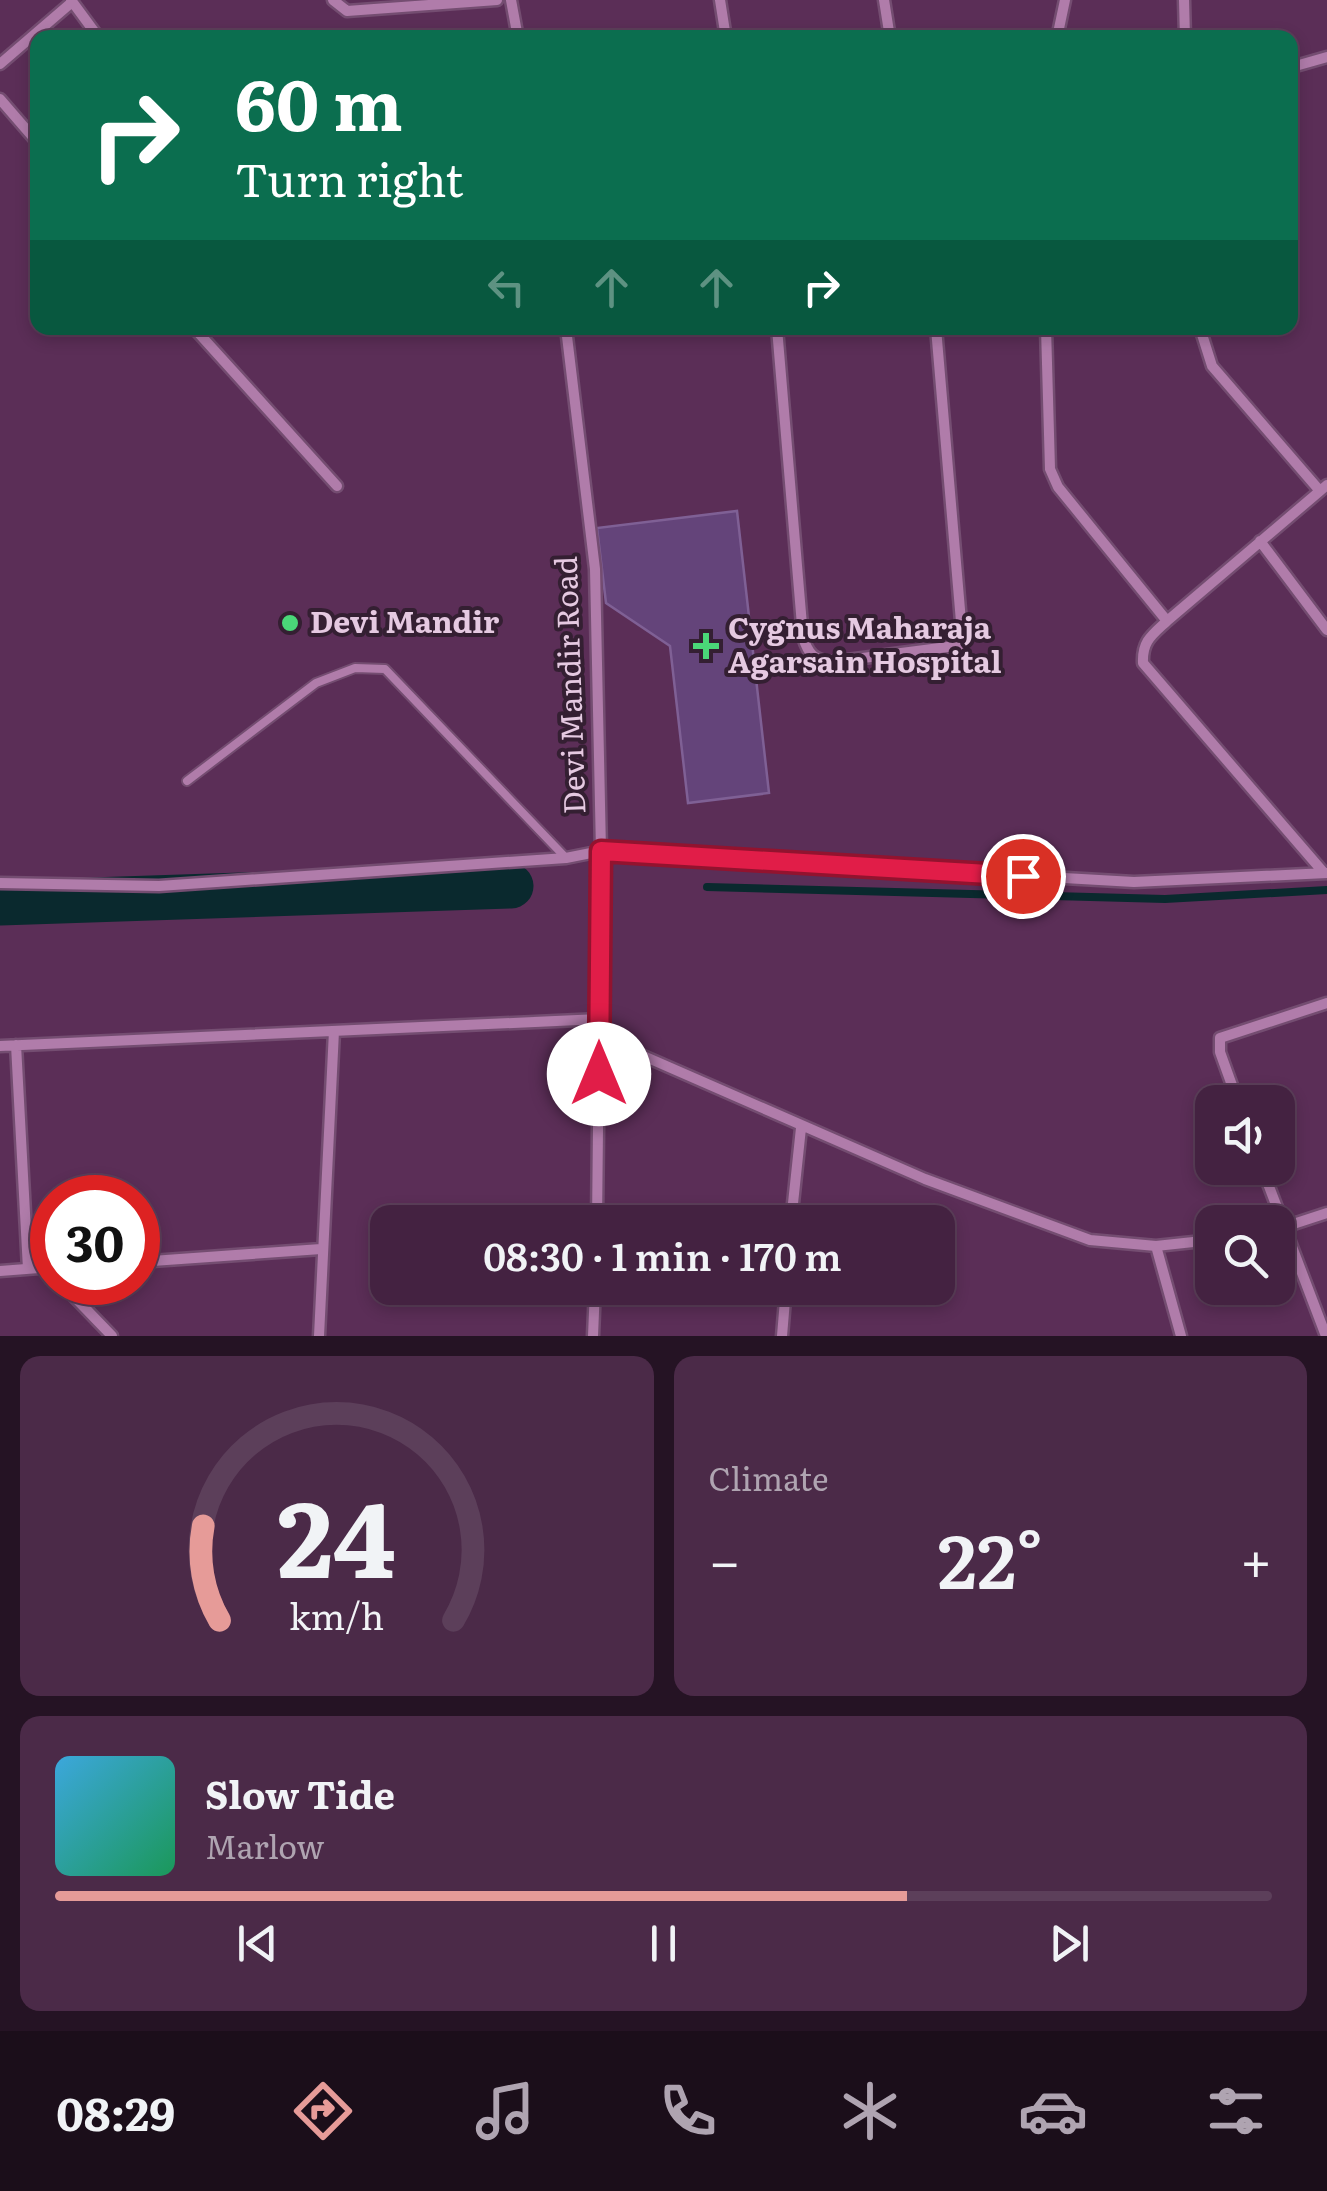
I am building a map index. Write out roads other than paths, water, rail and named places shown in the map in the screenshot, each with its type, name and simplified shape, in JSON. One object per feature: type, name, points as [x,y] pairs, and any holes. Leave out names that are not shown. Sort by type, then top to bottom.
[{"type":"street","points":[[332,0],[347,11],[497,0]]},
{"type":"street","points":[[511,0],[517,30]]},
{"type":"street","points":[[720,0],[725,30]]},
{"type":"street","points":[[884,0],[889,30]]},
{"type":"street","points":[[1060,30],[1066,0]]},
{"type":"street","points":[[1184,0],[1186,30]]},
{"type":"street","points":[[38,30],[71,1],[94,30]]},
{"type":"street","points":[[0,64],[30,37]]},
{"type":"street","points":[[1299,66],[1327,57]]},
{"type":"street","points":[[0,98],[30,134]]},
{"type":"street","points":[[200,335],[338,486]]},
{"type":"street","name":"Devi Mandir Road","points":[[567,335],[595,569],[601,851],[597,1205]]},
{"type":"street","points":[[778,335],[803,638],[808,652],[818,660],[832,662],[963,645],[937,335]]},
{"type":"street","points":[[1046,335],[1050,469],[1058,487],[1167,620]]},
{"type":"street","points":[[1202,335],[1212,366],[1324,488],[1145,641],[1143,663],[1326,873]]},
{"type":"street","points":[[1260,541],[1327,630]]},
{"type":"street","points":[[0,883],[158,886],[566,858],[601,851],[1134,882],[1326,873]]},
{"type":"street","points":[[1232,1085],[1220,1052],[1220,1038],[1327,1003]]},
{"type":"street","points":[[0,1046],[600,1019]]},
{"type":"street","points":[[319,1336],[334,1030]]},
{"type":"street","points":[[600,1036],[802,1128],[1008,1212],[1090,1240],[1156,1246],[1195,1242]]},
{"type":"street","points":[[0,1271],[28,1269],[16,1045]]},
{"type":"street","points":[[794,1205],[802,1128]]},
{"type":"street","points":[[1295,1223],[1327,1213]]},
{"type":"street","points":[[1156,1246],[1181,1336]]},
{"type":"street","points":[[160,1260],[321,1249]]},
{"type":"street","points":[[1295,1258],[1324,1319],[1326,1336]]},
{"type":"street","points":[[82,1305],[112,1336]]},
{"type":"street","points":[[593,1336],[594,1305]]},
{"type":"street","points":[[782,1336],[785,1305]]},
{"type":"lane","points":[[188,782],[316,684],[354,668],[385,669],[566,858]]},
{"type":"waterway","points":[[0,903],[511,886]]},
{"type":"waterway","points":[[707,887],[1165,899],[1327,890]]},
{"type":"place","name":"Devi Mandir","points":[[290,623]]},
{"type":"place","name":"Cygnus Maharaja Agarsain Hospital","points":[[706,646]]}]
